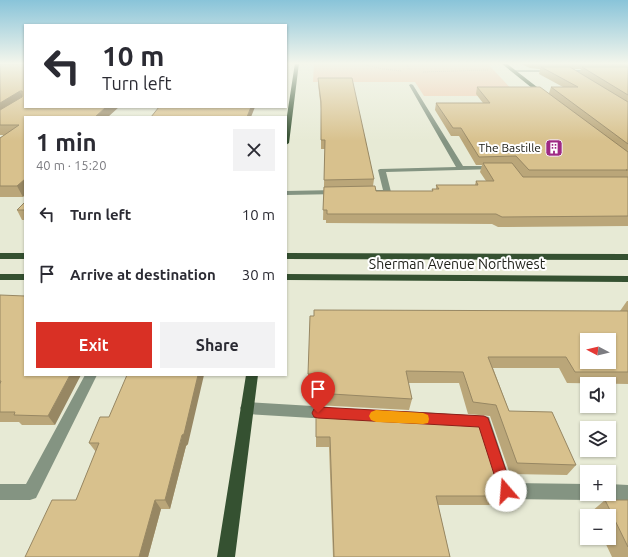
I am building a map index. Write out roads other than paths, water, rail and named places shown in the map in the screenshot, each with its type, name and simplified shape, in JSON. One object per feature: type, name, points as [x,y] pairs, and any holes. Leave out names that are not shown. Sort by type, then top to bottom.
[{"type":"main road","points":[[287,136],[294,89]]},
{"type":"main road","points":[[536,89],[549,99]]},
{"type":"main road","points":[[0,256],[24,256]]},
{"type":"main road","name":"Sherman Avenue Northwest","points":[[287,256],[628,257]]},
{"type":"main road","points":[[0,277],[24,277]]},
{"type":"main road","name":"Sherman Avenue Northwest","points":[[287,277],[628,279]]},
{"type":"main road","points":[[226,557],[252,376]]},
{"type":"lane","points":[[413,89],[461,169]]},
{"type":"lane","points":[[365,192],[387,192],[382,170],[504,168]]},
{"type":"lane","points":[[287,193],[343,192]]},
{"type":"lane","points":[[0,492],[30,492],[90,376]]},
{"type":"lane","points":[[247,408],[343,414]]},
{"type":"lane","points":[[390,417],[484,422],[506,491],[580,492]]},
{"type":"lane","points":[[616,492],[628,493]]},
{"type":"place","name":"The Bastille","points":[[554,148]]}]
